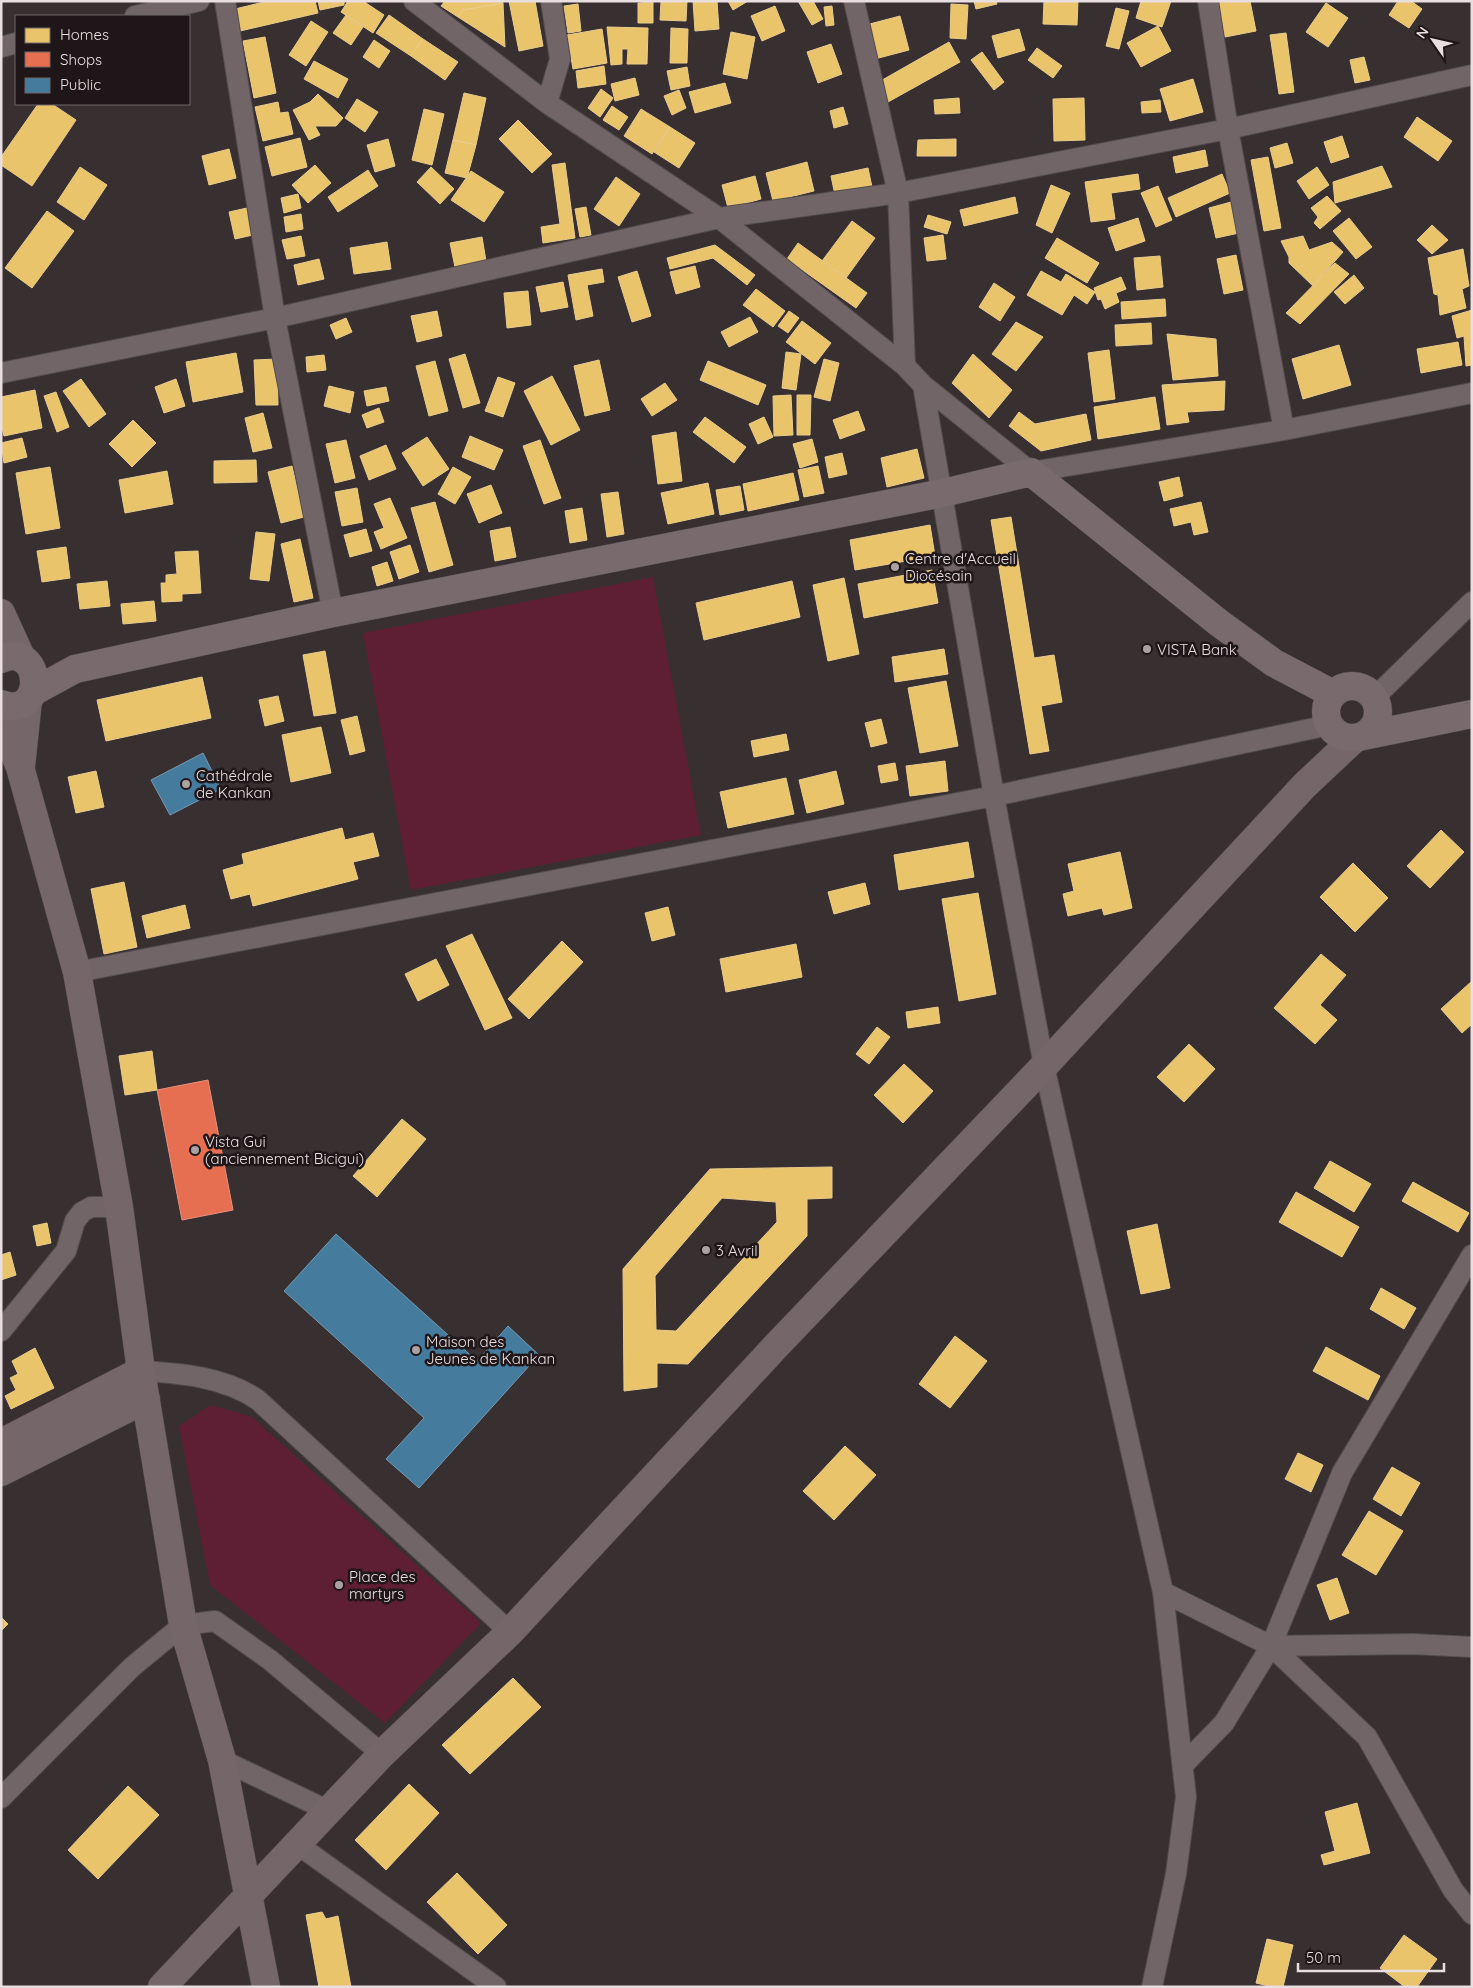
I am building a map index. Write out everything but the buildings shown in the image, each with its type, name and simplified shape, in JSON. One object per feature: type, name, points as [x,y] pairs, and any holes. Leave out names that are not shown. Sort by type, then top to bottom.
[{"type":"highway","points":[[1,704],[14,706],[75,669],[333,613],[943,493],[1031,472],[1219,623],[1274,663],[1340,724],[1370,731],[1376,724],[1376,703],[1369,692],[1354,686],[1346,686],[1340,724]]},
{"type":"highway","points":[[16,660],[75,669]]},
{"type":"highway","points":[[16,660],[32,668],[35,684],[30,696]]},
{"type":"highway","points":[[1376,703],[1432,721]]},
{"type":"highway","points":[[1340,724],[1432,721],[1472,714]]},
{"type":"main road","points":[[1,613],[16,660]]},
{"type":"main road","points":[[20,767],[30,696]]},
{"type":"main road","points":[[1,720],[20,767],[77,972],[119,1207],[141,1371],[183,1624],[222,1760],[266,1987]]},
{"type":"main road","points":[[162,1987],[382,1754],[510,1632],[776,1345],[1044,1066],[1304,786],[1340,724]]},
{"type":"main road","points":[[1,1443],[141,1371]]},
{"type":"main road","points":[[1,1472],[146,1400]]},
{"type":"street","points":[[138,11],[199,1]]},
{"type":"street","points":[[225,1],[275,318],[333,613]]},
{"type":"street","points":[[414,1],[547,103],[719,218],[905,366],[923,385],[1031,472],[1284,430],[1472,393]]},
{"type":"street","points":[[547,103],[560,59],[552,1]]},
{"type":"street","points":[[854,1],[898,192],[905,366]]},
{"type":"street","points":[[1208,1],[1228,129],[1284,430]]},
{"type":"street","points":[[1,47],[15,43]]},
{"type":"street","points":[[1,373],[275,318],[719,218],[898,192],[1228,129],[1472,75]]},
{"type":"street","points":[[923,385],[994,796],[1044,1066],[1163,1592],[1184,1764],[1186,1798],[1176,1874],[1152,1987]]},
{"type":"street","points":[[1376,703],[1472,602]]},
{"type":"street","points":[[77,972],[994,796],[1340,724]]},
{"type":"street","points":[[1,1331],[66,1251],[75,1221],[82,1212],[91,1207],[119,1207]]},
{"type":"street","points":[[1184,1764],[1224,1723],[1271,1646],[1342,1473],[1472,1254]]},
{"type":"street","points":[[141,1371],[178,1373],[237,1387],[258,1400],[510,1632]]},
{"type":"street","points":[[146,1400],[178,1373]]},
{"type":"street","points":[[1163,1592],[1271,1646],[1367,1737],[1453,1890],[1472,1914]]},
{"type":"street","points":[[1,1798],[132,1667],[183,1624],[215,1621],[270,1660],[382,1754]]},
{"type":"street","points":[[1271,1646],[1413,1644],[1472,1647]]},
{"type":"street","points":[[222,1760],[329,1811]]},
{"type":"street","points":[[298,1844],[496,1987]]},
{"type":"shaded area","points":[[653,577],[701,835],[411,890],[363,633]]},
{"type":"shaded area","points":[[211,1405],[252,1417],[481,1623],[385,1723],[210,1585],[179,1426]]},
{"type":"place","name":"Centre d'Accueil Diocésain","points":[[895,567]]},
{"type":"place","name":"VISTA Bank","points":[[1147,649]]},
{"type":"place","name":"Cathédrale de Kankan","points":[[186,784]]},
{"type":"place","name":"Vista Gui (anciennement Bicigui)","points":[[195,1150]]},
{"type":"place","name":"3 Avril","points":[[706,1250]]},
{"type":"place","name":"Maison des Jeunes de Kankan","points":[[416,1350]]},
{"type":"place","name":"Place des martyrs","points":[[339,1585]]}]
